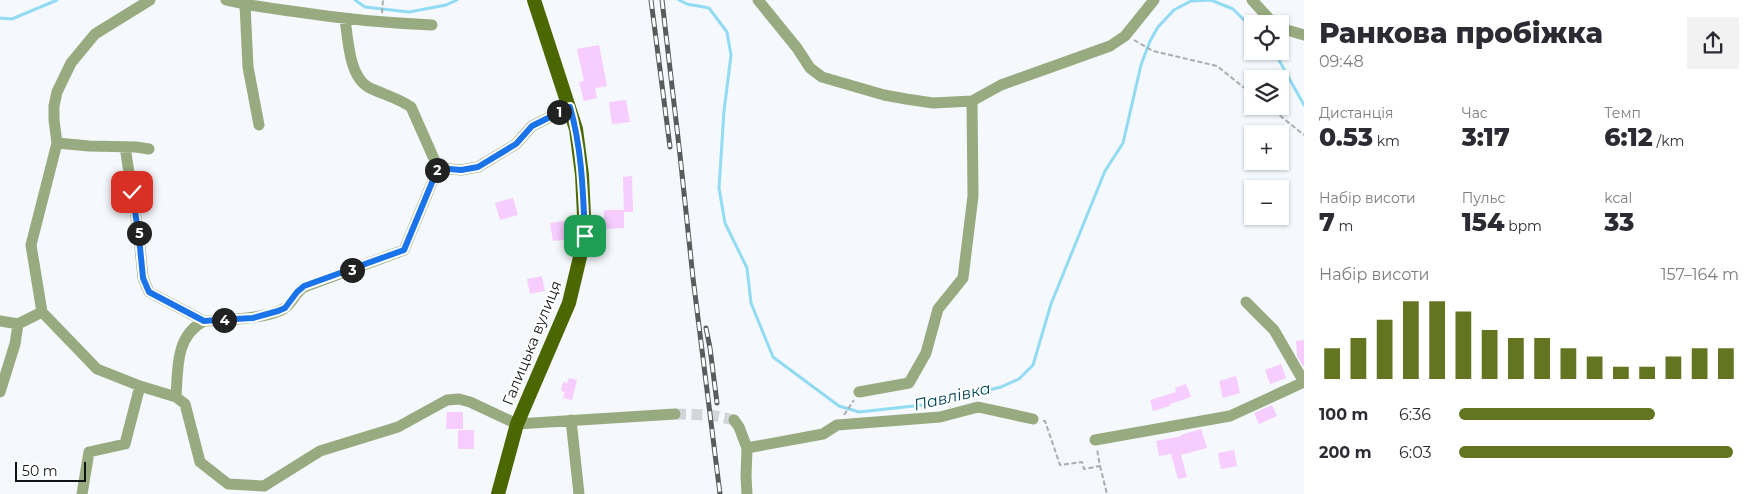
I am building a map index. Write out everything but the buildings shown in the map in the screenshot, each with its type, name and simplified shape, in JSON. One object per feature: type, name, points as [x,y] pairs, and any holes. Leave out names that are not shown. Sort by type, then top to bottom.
[{"type":"main road","name":"Галицька вулиця","points":[[498,494],[517,424],[569,302],[585,236],[582,175],[576,129],[536,5]]},
{"type":"street","points":[[150,0],[95,34],[71,63],[57,92],[54,106],[57,143],[31,245],[42,312],[97,369],[140,386],[176,397],[185,404],[200,462],[228,484],[264,486],[320,451],[398,427],[447,400],[459,399],[470,402],[517,424],[675,414]]},
{"type":"street","points":[[226,0],[245,5],[345,19],[380,23],[432,25]]},
{"type":"street","points":[[758,0],[797,48],[810,68],[822,77],[906,99],[933,102],[972,101],[1001,85],[1110,46],[1125,36],[1154,0]]},
{"type":"street","points":[[1252,0],[1266,15]]},
{"type":"street","points":[[245,5],[248,67],[259,125]]},
{"type":"street","points":[[176,397],[179,353],[196,324],[204,321],[253,318],[278,311],[285,308],[304,286],[404,250],[438,168],[411,107],[369,87],[357,77],[353,68],[345,19]]},
{"type":"street","points":[[1289,31],[1304,35]]},
{"type":"street","points":[[857,395],[910,383],[926,352],[938,309],[963,278],[973,196],[972,101]]},
{"type":"street","points":[[438,168],[461,170],[478,167],[516,144],[532,126],[570,107]]},
{"type":"street","points":[[57,143],[149,149]]},
{"type":"street","points":[[125,147],[139,237],[143,278],[149,292],[204,321]]},
{"type":"street","points":[[1096,440],[1230,416],[1304,382],[1274,330],[1246,302]]},
{"type":"street","points":[[0,321],[18,324],[42,312]]},
{"type":"street","points":[[0,392],[18,324]]},
{"type":"street","points":[[82,494],[89,452],[125,444],[140,386]]},
{"type":"street","points":[[747,448],[823,434],[837,425],[940,417],[978,407],[1034,420]]},
{"type":"street","points":[[571,420],[579,494]]},
{"type":"street","points":[[734,420],[739,427],[747,448],[746,477],[748,494]]},
{"type":"path","points":[[1125,36],[1153,51],[1217,66],[1244,88]]},
{"type":"path","points":[[1279,115],[1304,135]]},
{"type":"path","points":[[840,421],[857,395]]},
{"type":"path","points":[[1034,420],[1045,421],[1060,465],[1082,462],[1084,469],[1100,466]]},
{"type":"path","points":[[1096,440],[1107,494]]},
{"type":"waterway","name":"Павлівка","points":[[0,18],[12,19],[57,0]]},
{"type":"waterway","name":"Павлівка","points":[[355,0],[365,7],[409,12],[446,5],[457,0]]},
{"type":"waterway","name":"Павлівка","points":[[679,0],[687,4],[709,8],[727,32],[731,55],[724,111],[719,188],[725,223],[747,268],[751,303],[773,357],[839,406],[859,412],[932,404],[1001,387],[1019,379],[1033,365],[1051,304],[1105,171],[1123,143],[1141,65],[1150,41],[1158,27],[1174,10],[1191,1],[1211,0],[1233,9],[1244,20]]},
{"type":"waterway","name":"Павлівка","points":[[1279,60],[1304,105]]},
{"type":"tunnel","points":[[675,414],[711,415],[734,420]]},
{"type":"railway","points":[[651,0],[670,147]]},
{"type":"railway","points":[[662,0],[693,278],[720,494]]},
{"type":"railway","points":[[706,328],[717,403]]},
{"type":"route","points":[[132,192],[143,278],[149,292],[204,321],[253,318],[285,308],[304,286],[404,250],[438,168],[467,170],[478,167],[516,144],[532,126],[570,107],[576,129],[582,175],[585,236]]}]
